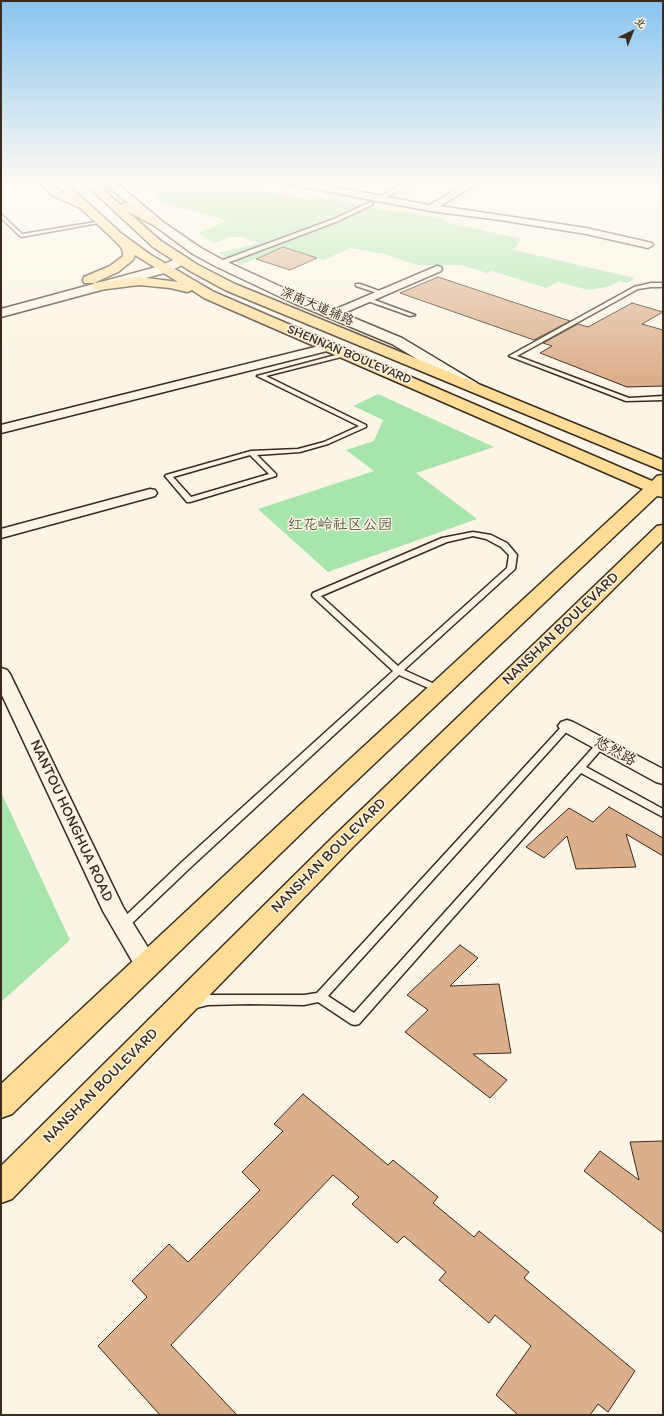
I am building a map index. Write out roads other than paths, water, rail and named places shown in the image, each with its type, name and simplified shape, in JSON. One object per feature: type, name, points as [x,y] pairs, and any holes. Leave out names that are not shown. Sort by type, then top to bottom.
[{"type":"main road","points":[[94,283],[129,257],[127,247]]},
{"type":"main road","name":"SHENNAN BOULEVARD","points":[[132,247],[159,266],[209,295],[660,487]]},
{"type":"main road","name":"SHENNAN BOULEVARD","points":[[164,247],[209,277],[254,298],[472,386],[663,466]]},
{"type":"main road","name":"深南大道辅路","points":[[191,247],[219,263],[397,341],[472,386]]},
{"type":"main road","points":[[1,304],[94,283],[182,260]]},
{"type":"main road","points":[[1,313],[94,283],[150,282],[183,287],[209,295]]},
{"type":"main road","points":[[608,443],[646,452],[663,452]]},
{"type":"main road","points":[[1,1104],[438,689],[660,487]]},
{"type":"main road","name":"NANSHAN BOULEVARD","points":[[1,1188],[345,840],[663,530]]},
{"type":"street","points":[[219,263],[262,247]]},
{"type":"street","points":[[333,314],[437,269]]},
{"type":"street","points":[[1,429],[331,347]]},
{"type":"street","points":[[1,534],[150,493]]},
{"type":"street","name":"NANTOU HONGHUA ROAD","points":[[1,674],[114,911],[147,966]]},
{"type":"street","name":"悠然路","points":[[567,726],[663,777]]},
{"type":"lane","points":[[358,285],[382,293]]},
{"type":"lane","points":[[663,285],[651,285],[636,288],[512,356],[628,400],[663,398]]},
{"type":"lane","points":[[368,299],[412,315]]},
{"type":"lane","points":[[251,453],[274,475],[190,500],[168,476],[251,453],[298,451],[326,443],[364,426],[260,376],[347,354]]},
{"type":"lane","points":[[123,925],[187,864],[398,671],[512,569],[513,555],[504,545],[488,537],[473,534],[458,536],[438,543],[316,596],[398,671],[438,689]]},
{"type":"lane","points":[[181,1006],[208,1000],[304,1000],[320,997],[567,726]]},
{"type":"lane","points":[[320,997],[355,1020],[601,744]]},
{"type":"lane","points":[[579,768],[663,812]]},
{"type":"park label","name":"红花岭社区公园","points":[[340,525]]}]
